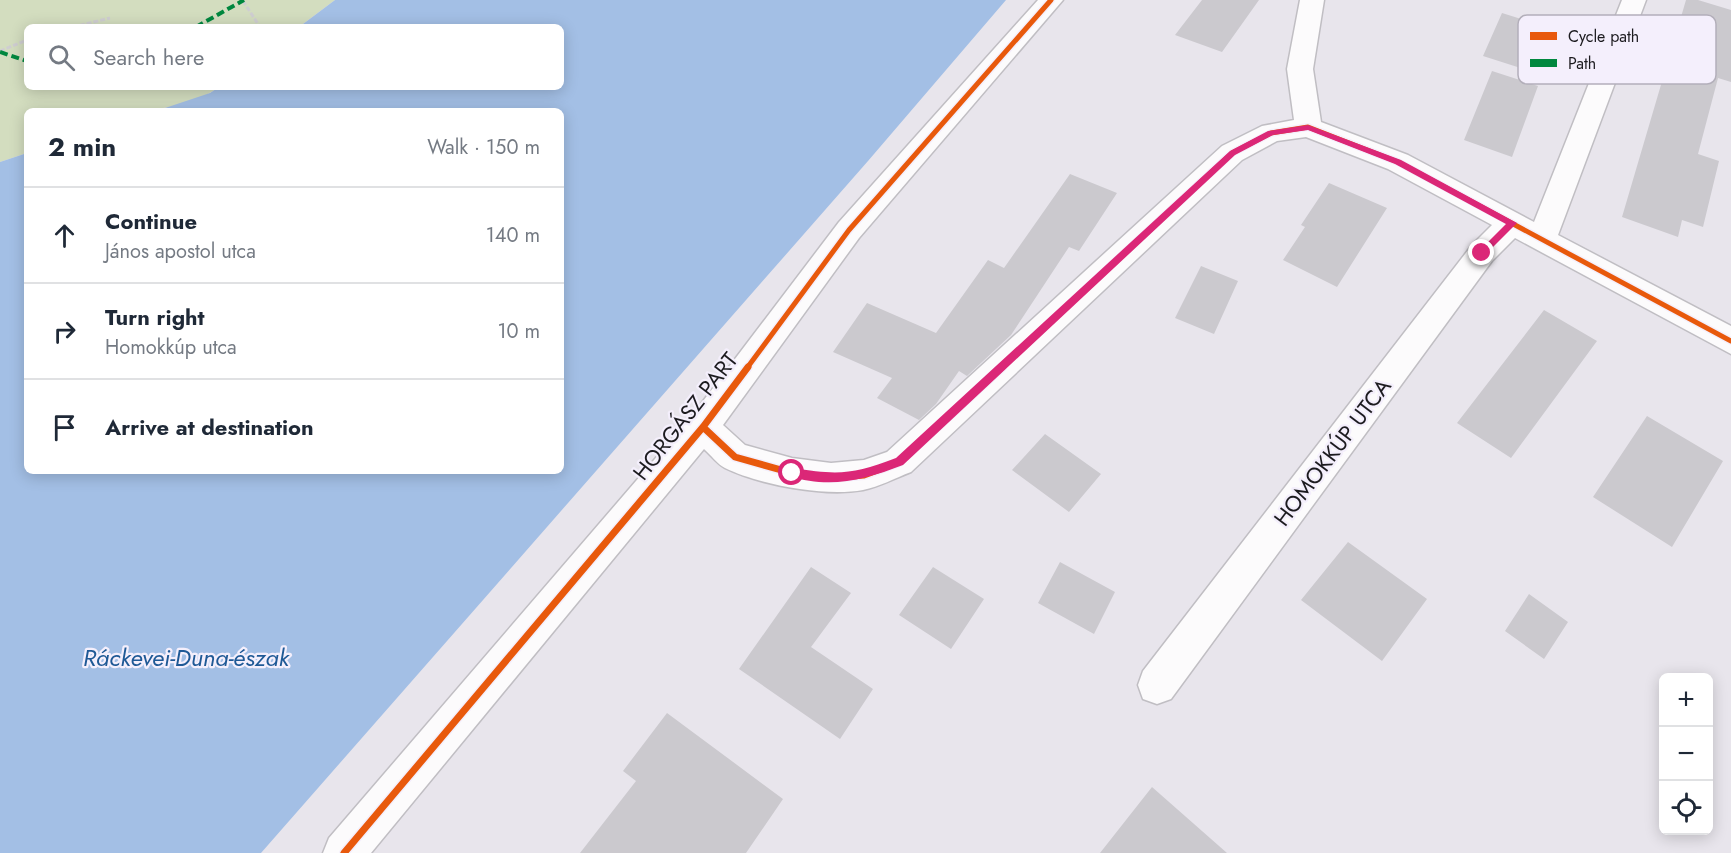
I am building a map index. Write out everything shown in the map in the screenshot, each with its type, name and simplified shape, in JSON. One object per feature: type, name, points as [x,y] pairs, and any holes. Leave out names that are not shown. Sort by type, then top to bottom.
[{"type":"street","name":"HORGÁSZ PART","points":[[344,853],[703,427],[849,230],[1052,0]]},
{"type":"street","points":[[1308,127],[1300,69],[1312,0]]},
{"type":"street","points":[[1628,15],[1634,0]]},
{"type":"street","points":[[1542,238],[1602,84]]},
{"type":"street","points":[[703,427],[735,457],[792,473],[831,478],[864,475],[899,462],[1232,153],[1271,133],[1308,127],[1398,162],[1731,341]]},
{"type":"street","name":"HOMOKKÚP UTCA","points":[[1157,685],[1482,253],[1512,223]]},
{"type":"path","points":[[243,1],[258,24]]},
{"type":"path","points":[[85,24],[110,18]]},
{"type":"path","points":[[0,51],[24,41]]},
{"type":"green space","points":[[0,0],[335,0],[303,24],[24,24],[24,90],[214,90],[200,98],[163,108],[24,108],[24,154],[0,162]]},
{"type":"water","name":"Ráckevei-Duna-észak","points":[[335,0],[1006,0],[868,161],[261,853],[0,853],[0,162],[24,154],[24,474],[564,474],[564,108],[165,108],[214,90],[564,90],[564,24],[303,24]]},
{"type":"building","points":[[1202,0],[1259,0],[1222,52],[1175,35]]},
{"type":"building","points":[[1686,0],[1698,0],[1731,10],[1731,82],[1718,78],[1698,154],[1719,161],[1703,227],[1682,220],[1678,237],[1622,217],[1661,84],[1716,84],[1716,15],[1682,15]]},
{"type":"building","points":[[1502,13],[1518,18],[1518,67],[1483,56]]},
{"type":"building","points":[[1492,71],[1518,79],[1518,84],[1538,86],[1512,157],[1464,140]]},
{"type":"building","points":[[1070,174],[1117,193],[1079,251],[1069,247],[1011,335],[967,376],[959,371],[936,404],[919,420],[877,398],[892,378],[833,352],[867,303],[936,333],[988,260],[1004,268]]},
{"type":"building","points":[[1329,183],[1387,208],[1337,287],[1283,260],[1305,227],[1301,225]]},
{"type":"building","points":[[1201,266],[1238,281],[1214,334],[1175,318]]},
{"type":"building","points":[[1544,310],[1597,341],[1511,458],[1457,423]]},
{"type":"building","points":[[1647,416],[1723,461],[1672,547],[1593,497]]},
{"type":"building","points":[[1045,434],[1101,474],[1069,512],[1012,470]]},
{"type":"building","points":[[1348,542],[1427,599],[1382,661],[1301,600]]},
{"type":"building","points":[[1060,562],[1115,592],[1094,634],[1038,603]]},
{"type":"building","points":[[811,567],[851,593],[811,647],[873,689],[840,739],[739,669]]},
{"type":"building","points":[[933,567],[984,599],[951,649],[899,615]]},
{"type":"building","points":[[1529,594],[1568,622],[1544,659],[1505,631]]},
{"type":"building","points":[[667,713],[783,799],[746,853],[580,853],[636,781],[623,771]]},
{"type":"building","points":[[1152,787],[1227,853],[1100,853]]},
{"type":"marked path","points":[[201,24],[244,0]]},
{"type":"marked path","points":[[0,52],[24,60]]},
{"type":"cycle path","points":[[344,853],[703,427],[849,230],[1051,0]]},
{"type":"cycle path","points":[[703,427],[735,457],[792,473],[831,478],[864,475],[899,462],[1232,153],[1271,133],[1308,127],[1398,162],[1731,341]]},
{"type":"route","points":[[792,473],[831,478],[864,475],[899,462],[1232,153],[1271,133],[1308,127],[1398,162],[1512,223],[1482,253]]}]
